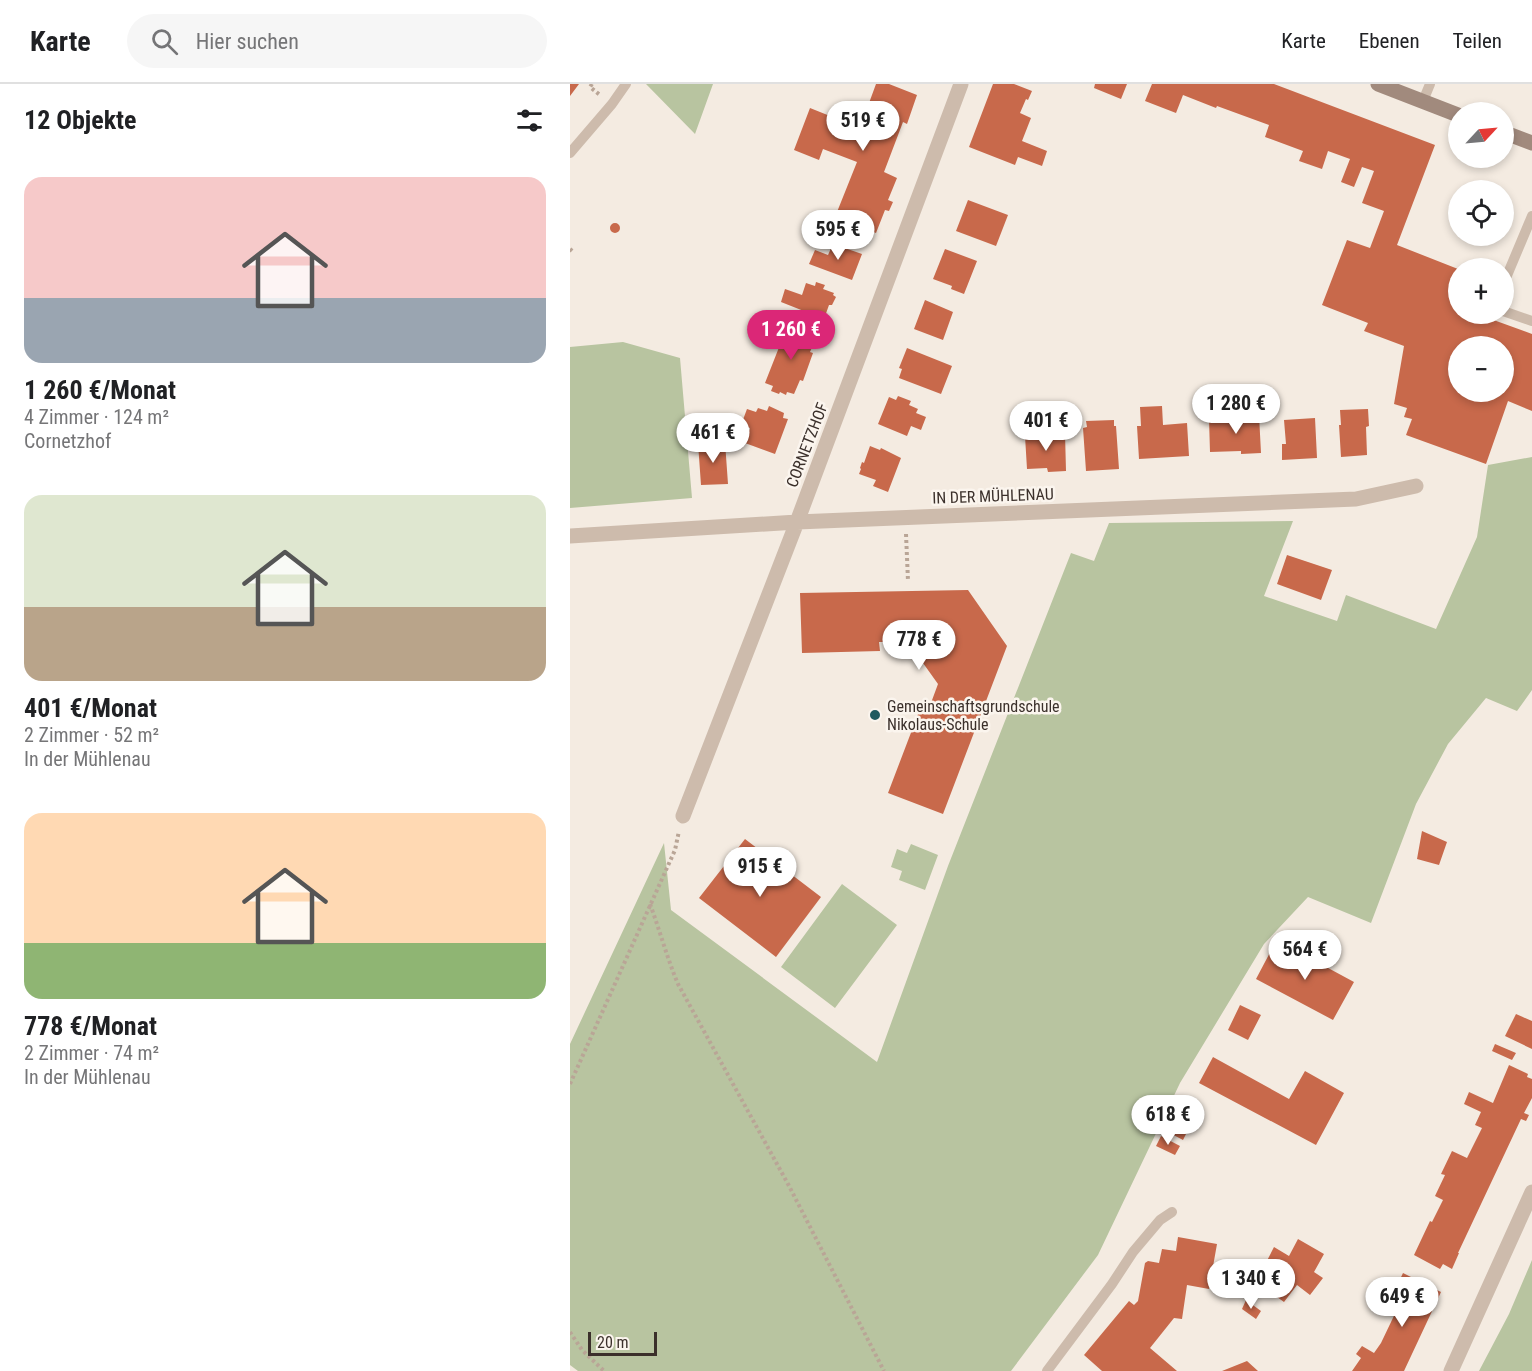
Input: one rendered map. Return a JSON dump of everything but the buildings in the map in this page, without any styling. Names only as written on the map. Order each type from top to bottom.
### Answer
[{"type":"street","name":"CORNETZHOF","points":[[683,816],[797,522],[961,84]]},
{"type":"street","points":[[1378,84],[1448,111]]},
{"type":"street","points":[[1514,136],[1532,143]]},
{"type":"street","name":"IN DER MÜHLENAU","points":[[570,536],[797,522],[1356,498],[1416,486]]},
{"type":"street","points":[[1451,1371],[1532,1192]]},
{"type":"lane","points":[[570,153],[626,84]]},
{"type":"lane","points":[[1423,101],[1430,84]]},
{"type":"lane","points":[[1514,259],[1532,216]]},
{"type":"lane","points":[[1514,315],[1532,321]]},
{"type":"lane","points":[[1047,1371],[1133,1252],[1160,1220],[1172,1212]]},
{"type":"path","points":[[905,518],[908,582]]},
{"type":"path","points":[[570,1084],[675,850],[683,816]]},
{"type":"path","points":[[650,904],[678,984],[788,1184],[884,1371]]},
{"type":"path","points":[[570,1332],[582,1350],[604,1371]]},
{"type":"green space","points":[[646,84],[713,84],[695,134]]},
{"type":"green space","points":[[623,342],[680,358],[692,498],[570,508],[570,347]]},
{"type":"green space","points":[[1532,457],[1532,690],[1517,711],[1486,698],[1448,744],[1416,804],[1371,923],[1308,897],[1264,944],[1180,1083],[1098,1255],[1011,1371],[578,1371],[570,1365],[570,1044],[664,843],[671,910],[877,1062],[948,866],[1071,553],[1094,561],[1109,523],[1293,521],[1264,596],[1337,621],[1346,595],[1436,629],[1477,537],[1488,465]]},
{"type":"green space","points":[[911,844],[938,855],[925,890],[899,880],[902,871],[891,867],[897,849],[907,853]]},
{"type":"green space","points":[[842,884],[897,925],[835,1008],[781,967]]},
{"type":"green space","points":[[1532,1260],[1532,1371],[1479,1371],[1509,1314]]},
{"type":"place","name":"Gemeinschaftsgrundschule Nikolaus-Schule","points":[[875,715]]}]
